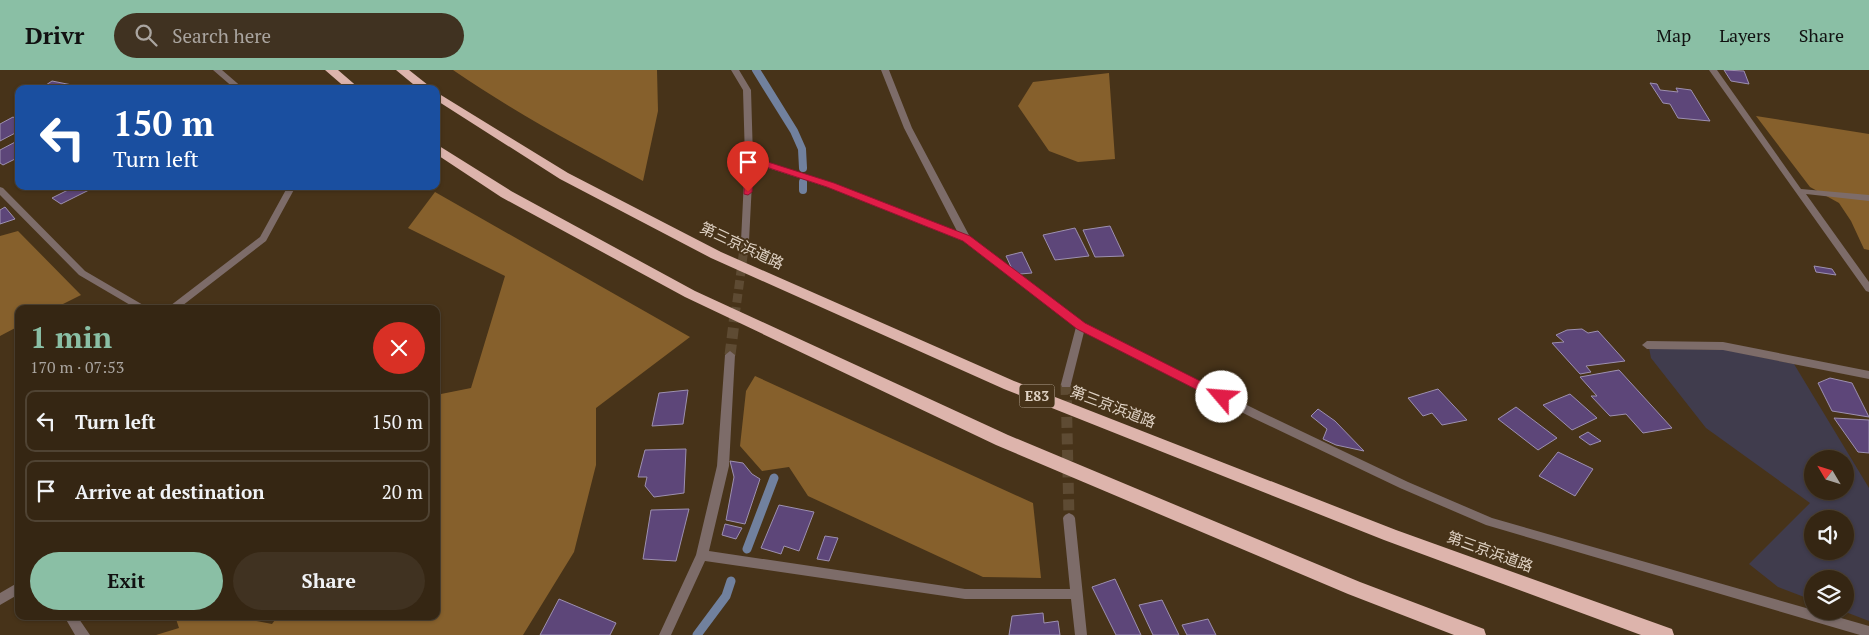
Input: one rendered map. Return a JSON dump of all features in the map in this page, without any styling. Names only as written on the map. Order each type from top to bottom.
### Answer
[{"type":"highway","points":[[331,70],[349,85]]},
{"type":"highway","points":[[402,70],[423,85]]},
{"type":"highway","name":"第三京浜道路","points":[[440,98],[564,176],[716,255],[1000,381],[1390,534],[1665,635]]},
{"type":"highway","points":[[440,151],[506,194],[690,294],[1002,440],[1354,588],[1477,635]]},
{"type":"street","points":[[218,70],[235,85]]},
{"type":"street","points":[[735,70],[747,90],[749,159],[745,241]]},
{"type":"street","points":[[885,70],[908,128],[966,239]]},
{"type":"street","points":[[1713,70],[1869,290]]},
{"type":"street","points":[[749,159],[830,185],[966,239],[1081,326],[1257,415],[1395,481],[1490,522],[1869,632]]},
{"type":"street","points":[[0,190],[82,273],[138,305]]},
{"type":"street","points":[[176,305],[264,238],[290,190]]},
{"type":"street","points":[[1798,191],[1869,198]]},
{"type":"street","points":[[1066,384],[1081,326]]},
{"type":"street","points":[[1647,345],[1723,346],[1869,375]]},
{"type":"street","points":[[665,635],[702,555],[722,466],[730,355]]},
{"type":"street","points":[[1068,518],[1081,635]]},
{"type":"street","points":[[702,555],[965,594],[1076,594]]},
{"type":"street","points":[[0,600],[15,590]]},
{"type":"street","points":[[72,620],[81,634],[84,635]]},
{"type":"shaded area","points":[[453,70],[657,70],[658,111],[643,181],[570,142]]},
{"type":"shaded area","points":[[1109,73],[1115,159],[1078,162],[1049,151],[1018,106],[1033,82]]},
{"type":"shaded area","points":[[1756,116],[1869,134],[1869,250],[1864,249],[1851,221],[1839,203],[1810,187]]},
{"type":"shaded area","points":[[435,192],[690,337],[596,408],[596,465],[574,552],[523,635],[156,635],[179,628],[176,620],[252,620],[272,624],[275,620],[440,620],[440,395],[471,388],[505,276],[408,228]]},
{"type":"shaded area","points":[[18,231],[81,295],[61,305],[15,305],[15,328],[0,336],[0,236]]},
{"type":"shaded area","points":[[1649,348],[1726,350],[1794,364],[1846,450],[1804,450],[1804,499],[1706,428],[1651,358]]},
{"type":"shaded area","points":[[755,376],[1033,503],[1041,578],[983,577],[808,496],[789,467],[762,471],[740,446],[746,391]]},
{"type":"shaded area","points":[[1854,463],[1869,488],[1869,621],[1854,615],[1854,570],[1804,570],[1804,597],[1778,587],[1749,564],[1810,503],[1806,500],[1854,500]]},
{"type":"building","points":[[1724,70],[1744,71],[1749,84],[1731,81]]},
{"type":"building","points":[[52,81],[72,85],[46,85]]},
{"type":"building","points":[[1650,83],[1657,84],[1660,90],[1678,92],[1676,88],[1691,90],[1710,121],[1678,118],[1670,104],[1663,103]]},
{"type":"building","points":[[13,117],[15,118],[15,133],[0,141],[0,124]]},
{"type":"building","points":[[15,142],[15,159],[3,165],[0,163],[0,150]]},
{"type":"building","points":[[68,190],[89,190],[61,204],[52,198]]},
{"type":"building","points":[[5,207],[15,219],[0,224],[0,210]]},
{"type":"building","points":[[1110,226],[1124,256],[1095,257],[1083,230]]},
{"type":"building","points":[[1075,228],[1089,256],[1055,260],[1043,235]]},
{"type":"building","points":[[1022,252],[1032,273],[1020,274],[1012,269],[1006,256]]},
{"type":"building","points":[[1814,266],[1832,269],[1836,275],[1816,272]]},
{"type":"building","points":[[1582,329],[1588,333],[1598,331],[1625,361],[1586,366],[1591,372],[1580,374],[1552,343],[1564,342],[1556,335],[1567,330]]},
{"type":"building","points":[[1619,370],[1672,428],[1643,433],[1626,414],[1610,416],[1591,396],[1597,396],[1580,377]]},
{"type":"building","points":[[1830,378],[1852,383],[1869,417],[1832,411],[1818,383]]},
{"type":"building","points":[[1438,389],[1467,420],[1442,425],[1432,413],[1423,416],[1408,398]]},
{"type":"building","points":[[688,390],[683,424],[652,426],[659,393]]},
{"type":"building","points":[[1570,394],[1597,418],[1572,430],[1543,405]]},
{"type":"building","points":[[1516,407],[1557,438],[1538,450],[1498,419]]},
{"type":"building","points":[[1318,409],[1335,421],[1364,451],[1336,445],[1323,439],[1327,429],[1311,416]]},
{"type":"building","points":[[1834,418],[1869,420],[1869,453],[1858,452]]},
{"type":"building","points":[[1588,432],[1601,441],[1590,445],[1579,437]]},
{"type":"building","points":[[686,449],[684,493],[654,497],[645,486],[647,477],[638,477],[645,450]]},
{"type":"building","points":[[1558,452],[1593,469],[1575,496],[1539,476]]},
{"type":"building","points":[[730,461],[743,463],[752,474],[760,479],[745,524],[726,520],[734,477]]},
{"type":"building","points":[[779,505],[814,512],[799,551],[784,546],[781,554],[761,548]]},
{"type":"building","points":[[689,509],[676,561],[643,559],[651,510]]},
{"type":"building","points":[[725,524],[742,528],[736,539],[722,535]]},
{"type":"building","points":[[825,536],[838,538],[829,561],[817,559]]},
{"type":"building","points":[[1115,579],[1141,635],[1116,635],[1092,587]]},
{"type":"building","points":[[559,599],[616,623],[610,635],[540,635]]},
{"type":"building","points":[[1162,600],[1179,635],[1153,635],[1139,605]]},
{"type":"building","points":[[1043,613],[1044,623],[1058,621],[1060,635],[1009,635],[1012,616]]},
{"type":"building","points":[[1208,619],[1216,635],[1187,635],[1182,625]]},
{"type":"waterway","points":[[756,70],[794,131],[802,149],[803,168]]},
{"type":"waterway","points":[[803,182],[803,190]]},
{"type":"waterway","points":[[747,549],[774,478]]},
{"type":"waterway","points":[[697,635],[726,596],[731,581]]},
{"type":"tunnel","points":[[735,316],[745,241]]},
{"type":"tunnel","points":[[730,355],[735,315]]},
{"type":"tunnel","points":[[1066,384],[1069,518]]},
{"type":"route","points":[[748,192],[749,159],[830,185],[966,239],[1081,326],[1222,397]]}]
